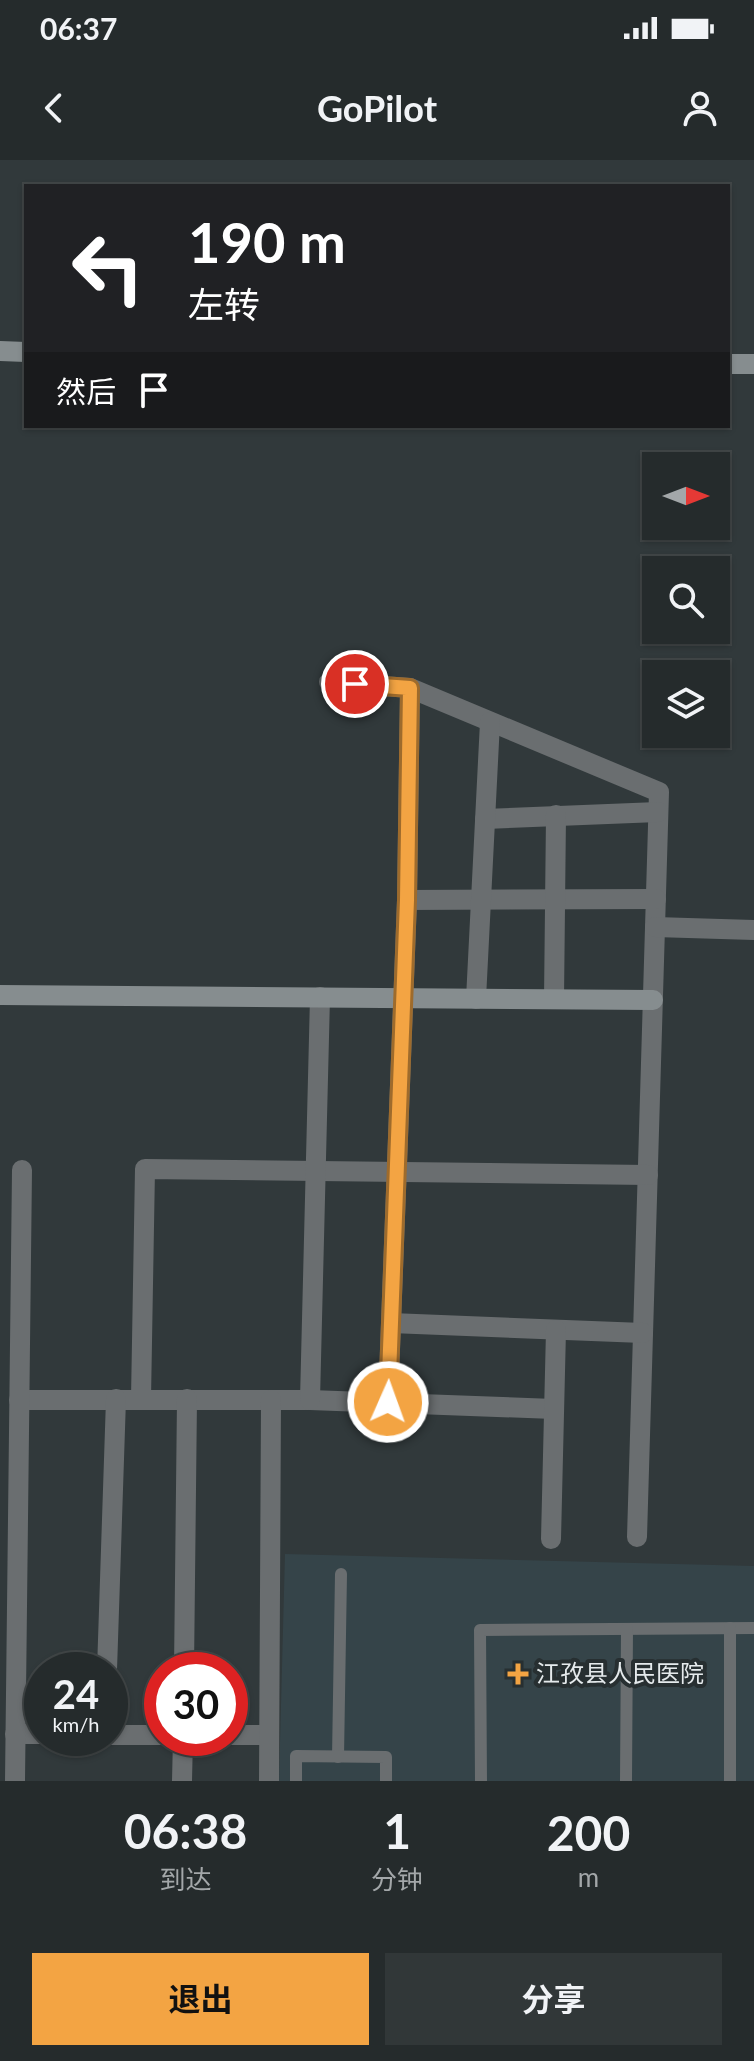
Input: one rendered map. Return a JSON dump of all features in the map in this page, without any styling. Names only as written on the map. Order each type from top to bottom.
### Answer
[{"type":"street","points":[[0,351],[24,352]]},
{"type":"street","points":[[730,364],[754,364]]},
{"type":"street","points":[[329,682],[410,688],[659,792],[637,1537]]},
{"type":"street","points":[[388,1402],[404,998],[410,688]]},
{"type":"street","points":[[476,999],[490,722]]},
{"type":"street","points":[[485,819],[658,812]]},
{"type":"street","points":[[554,999],[556,815]]},
{"type":"street","points":[[407,900],[481,901],[555,897],[656,899]]},
{"type":"street","points":[[655,927],[754,930]]},
{"type":"street","points":[[0,995],[653,1000]]},
{"type":"street","points":[[310,1400],[320,997]]},
{"type":"street","points":[[141,1399],[145,1169],[648,1175]]},
{"type":"street","points":[[15,1781],[22,1170]]},
{"type":"street","points":[[391,1323],[643,1333]]},
{"type":"street","points":[[551,1539],[556,1330]]},
{"type":"street","points":[[108,1652],[116,1399]]},
{"type":"street","points":[[184,1652],[187,1399]]},
{"type":"street","points":[[19,1400],[310,1400],[554,1409]]},
{"type":"street","points":[[269,1781],[271,1400]]},
{"type":"street","points":[[15,1734],[24,1734]]},
{"type":"street","points":[[248,1735],[269,1735]]},
{"type":"street","points":[[182,1781],[183,1756]]},
{"type":"lane","points":[[338,1757],[341,1574]]},
{"type":"lane","points":[[730,1628],[730,1781]]},
{"type":"lane","points":[[481,1781],[480,1630],[754,1628]]},
{"type":"lane","points":[[626,1781],[627,1629]]},
{"type":"lane","points":[[296,1781],[296,1756],[386,1757],[386,1781]]},
{"type":"shaded area","name":"江孜县人民医院","points":[[285,1554],[754,1566],[754,1781],[279,1781]]},
{"type":"place","name":"江孜县人民医院","points":[[518,1674]]},
{"type":"route","points":[[355,684],[410,688],[407,900],[388,1402]]}]
